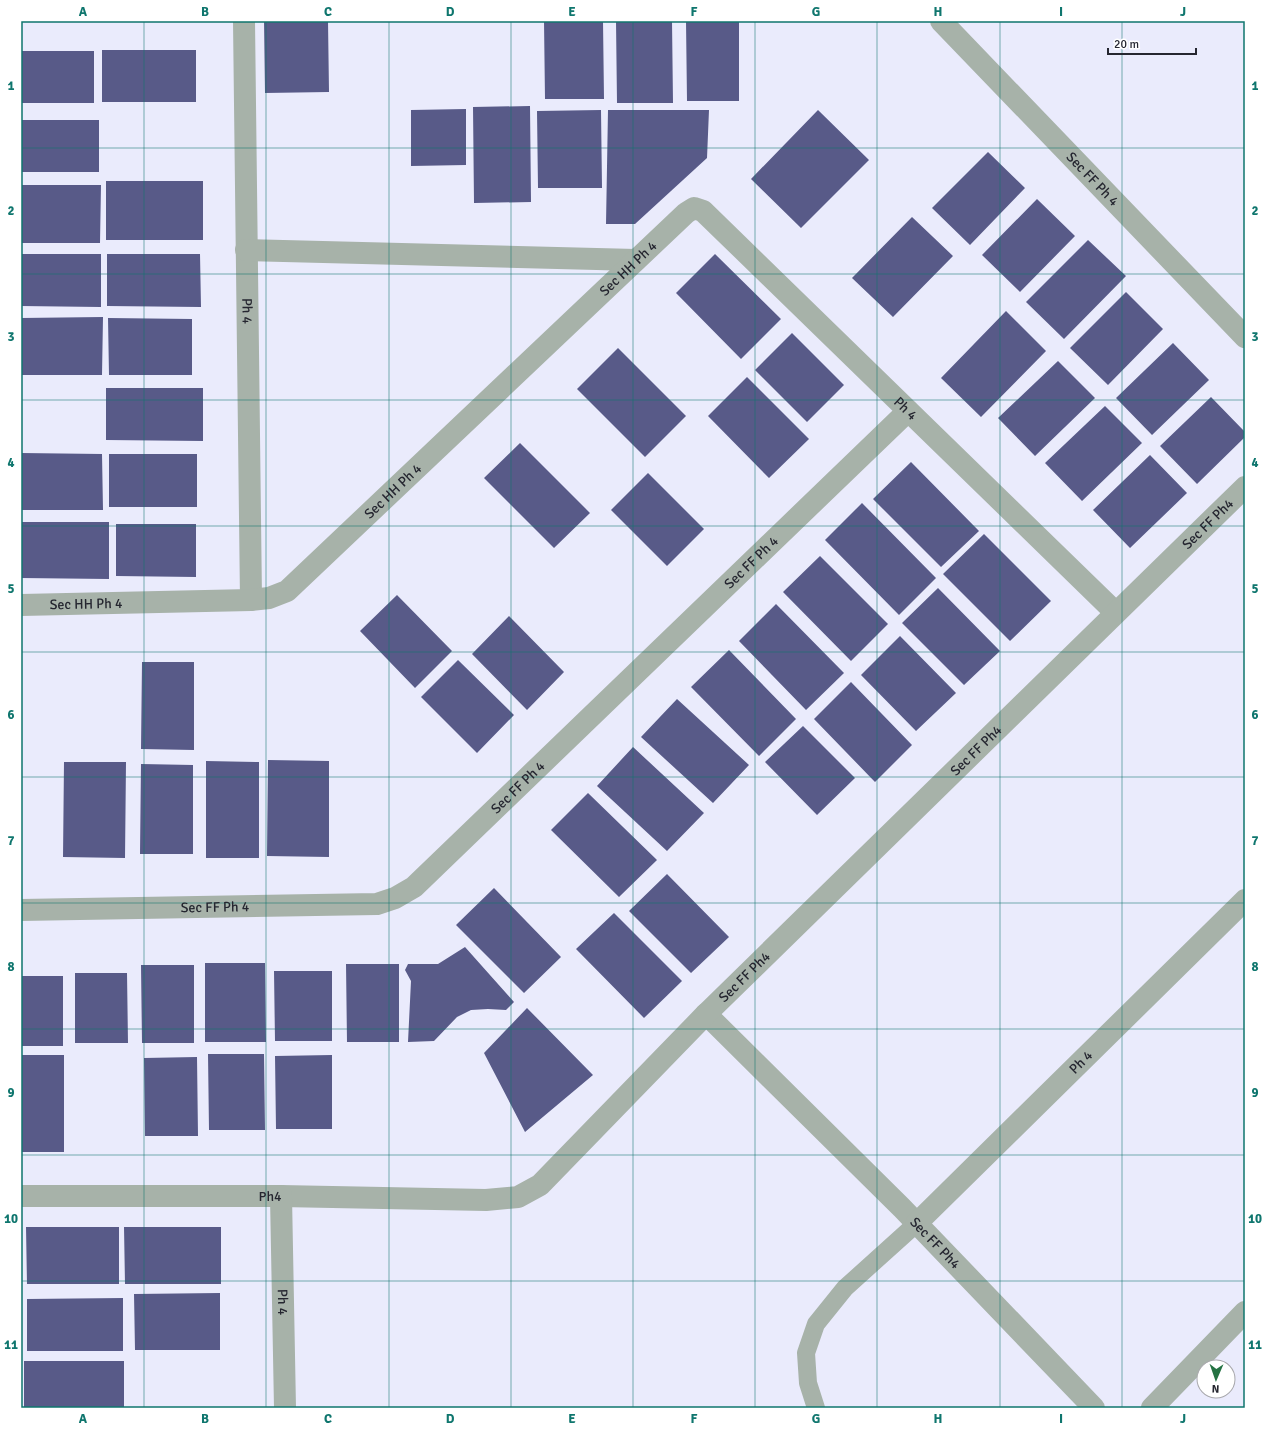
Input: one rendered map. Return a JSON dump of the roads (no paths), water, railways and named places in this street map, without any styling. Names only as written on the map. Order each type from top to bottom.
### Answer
[{"type":"street","name":"Ph 4","points":[[244,21],[251,600]]},
{"type":"street","name":"Sec FF Ph 4","points":[[941,21],[1245,337]]},
{"type":"street","name":"Ph 4","points":[[694,208],[703,211],[1115,612]]},
{"type":"street","name":"Sec HH Ph 4","points":[[21,605],[251,600],[269,598],[287,591],[636,260],[686,213],[694,208]]},
{"type":"street","points":[[246,250],[636,260]]},
{"type":"street","name":"Sec FF Ph 4","points":[[21,910],[377,904],[395,898],[414,887],[908,411]]},
{"type":"street","name":"Sec FF Ph4","points":[[518,1197],[540,1185],[706,1014],[1115,612],[1245,487]]},
{"type":"street","name":"Ph 4","points":[[916,1224],[1245,900]]},
{"type":"street","name":"Sec FF Ph4","points":[[706,1014],[902,1208],[1094,1408]]},
{"type":"street","name":"Ph4","points":[[21,1196],[281,1196],[486,1200],[518,1197]]},
{"type":"street","name":"Ph 4","points":[[281,1196],[285,1408]]},
{"type":"street","points":[[1152,1408],[1245,1312]]},
{"type":"lane","points":[[816,1408],[808,1383],[806,1353],[816,1324],[845,1288],[916,1224]]}]
